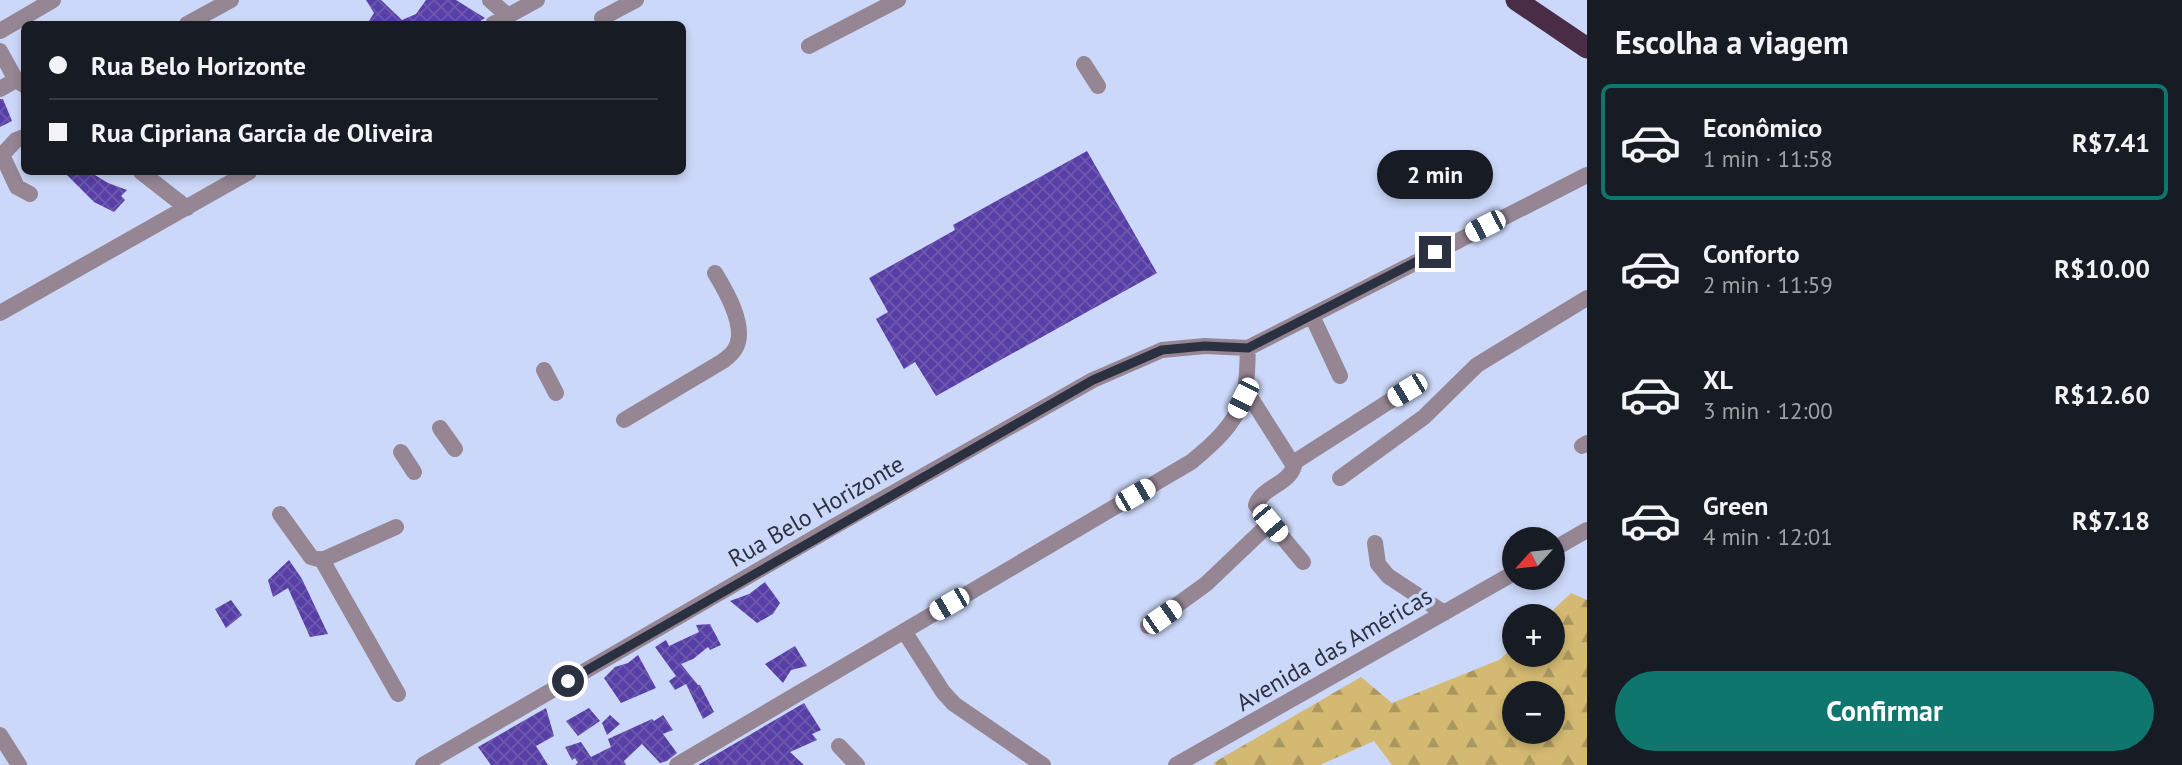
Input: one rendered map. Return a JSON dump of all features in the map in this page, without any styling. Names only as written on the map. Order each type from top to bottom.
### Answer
[{"type":"highway","points":[[1516,0],[1587,48]]},
{"type":"street","points":[[0,31],[53,0]]},
{"type":"street","points":[[192,21],[231,0]]},
{"type":"street","points":[[490,0],[508,16]]},
{"type":"street","points":[[499,21],[537,0]]},
{"type":"street","points":[[602,18],[636,0]]},
{"type":"street","points":[[808,46],[898,0]]},
{"type":"street","points":[[0,51],[20,83],[0,89]]},
{"type":"street","points":[[1084,64],[1098,86]]},
{"type":"street","points":[[21,138],[2,155],[18,187],[30,194]]},
{"type":"street","points":[[145,175],[187,208]]},
{"type":"street","points":[[0,313],[244,175]]},
{"type":"street","points":[[677,765],[1191,462],[1224,431],[1243,398],[1248,348],[1587,175]]},
{"type":"street","points":[[624,420],[723,361],[735,349],[740,334],[730,298],[715,273]]},
{"type":"street","points":[[1340,478],[1424,417],[1477,365],[1587,298]]},
{"type":"street","points":[[1312,316],[1340,376]]},
{"type":"street","name":"Rua Belo Horizonte","points":[[423,765],[1093,380],[1162,350],[1205,346],[1248,348]]},
{"type":"street","points":[[544,370],[556,393]]},
{"type":"street","points":[[1245,389],[1293,463],[1291,473],[1256,501],[1258,508],[1303,562]]},
{"type":"street","points":[[1293,463],[1407,390]]},
{"type":"street","points":[[440,428],[455,449]]},
{"type":"street","points":[[401,452],[414,472]]},
{"type":"street","points":[[280,514],[311,557],[322,560],[396,527]]},
{"type":"street","points":[[1148,626],[1206,584],[1270,523]]},
{"type":"street","points":[[1565,543],[1587,530]]},
{"type":"street","points":[[1375,543],[1378,564],[1388,576],[1444,613]]},
{"type":"street","points":[[322,560],[398,694]]},
{"type":"street","name":"Avenida das Américas","points":[[1176,765],[1502,580]]},
{"type":"street","points":[[904,631],[943,692],[954,704],[1043,765]]},
{"type":"street","points":[[0,735],[19,765]]},
{"type":"street","points":[[839,746],[857,765]]},
{"type":"green space","points":[[1571,593],[1587,600],[1587,765],[1392,765],[1374,741],[1320,765],[1213,763],[1361,677],[1392,703],[1502,657],[1502,667],[1565,667],[1565,604],[1560,604]]},
{"type":"building","points":[[366,0],[381,0],[402,20],[416,14],[426,0],[456,0],[485,18],[480,21],[369,21],[374,13]]},
{"type":"building","points":[[0,99],[3,99],[12,121],[0,127]]},
{"type":"building","points":[[1087,151],[1157,273],[936,396],[915,362],[904,369],[876,319],[888,312],[869,278],[955,230],[953,225]]},
{"type":"building","points":[[67,175],[95,175],[127,190],[121,196],[125,200],[114,212],[94,202]]},
{"type":"building","points":[[289,560],[302,579],[328,634],[310,637],[288,588],[273,597],[268,580]]},
{"type":"building","points":[[765,582],[780,603],[773,614],[757,623],[730,601],[749,594]]},
{"type":"building","points":[[231,600],[242,615],[226,628],[215,609]]},
{"type":"building","points":[[710,624],[721,645],[710,650],[708,647],[693,659],[681,664],[700,685],[714,712],[703,719],[686,684],[675,690],[669,681],[676,676],[655,647],[666,640],[669,646],[699,632],[696,625]]},
{"type":"building","points":[[795,646],[807,666],[791,670],[783,683],[765,664]]},
{"type":"building","points":[[638,655],[656,688],[621,703],[604,678],[615,667],[628,663]]},
{"type":"building","points":[[804,703],[821,730],[812,734],[817,740],[790,752],[804,765],[698,765]]},
{"type":"building","points":[[546,708],[554,736],[536,746],[548,765],[491,765],[478,747]]},
{"type":"building","points":[[589,708],[600,721],[578,736],[566,721]]},
{"type":"building","points":[[610,715],[620,724],[607,735],[602,723]]},
{"type":"building","points":[[663,715],[673,730],[663,734],[677,753],[667,761],[660,763],[642,744],[624,761],[626,765],[575,765],[578,763],[575,758],[572,760],[565,747],[581,742],[591,757],[611,747],[608,739]]},
{"type":"route","points":[[568,681],[1093,380],[1162,350],[1205,346],[1248,348],[1435,252]]}]
